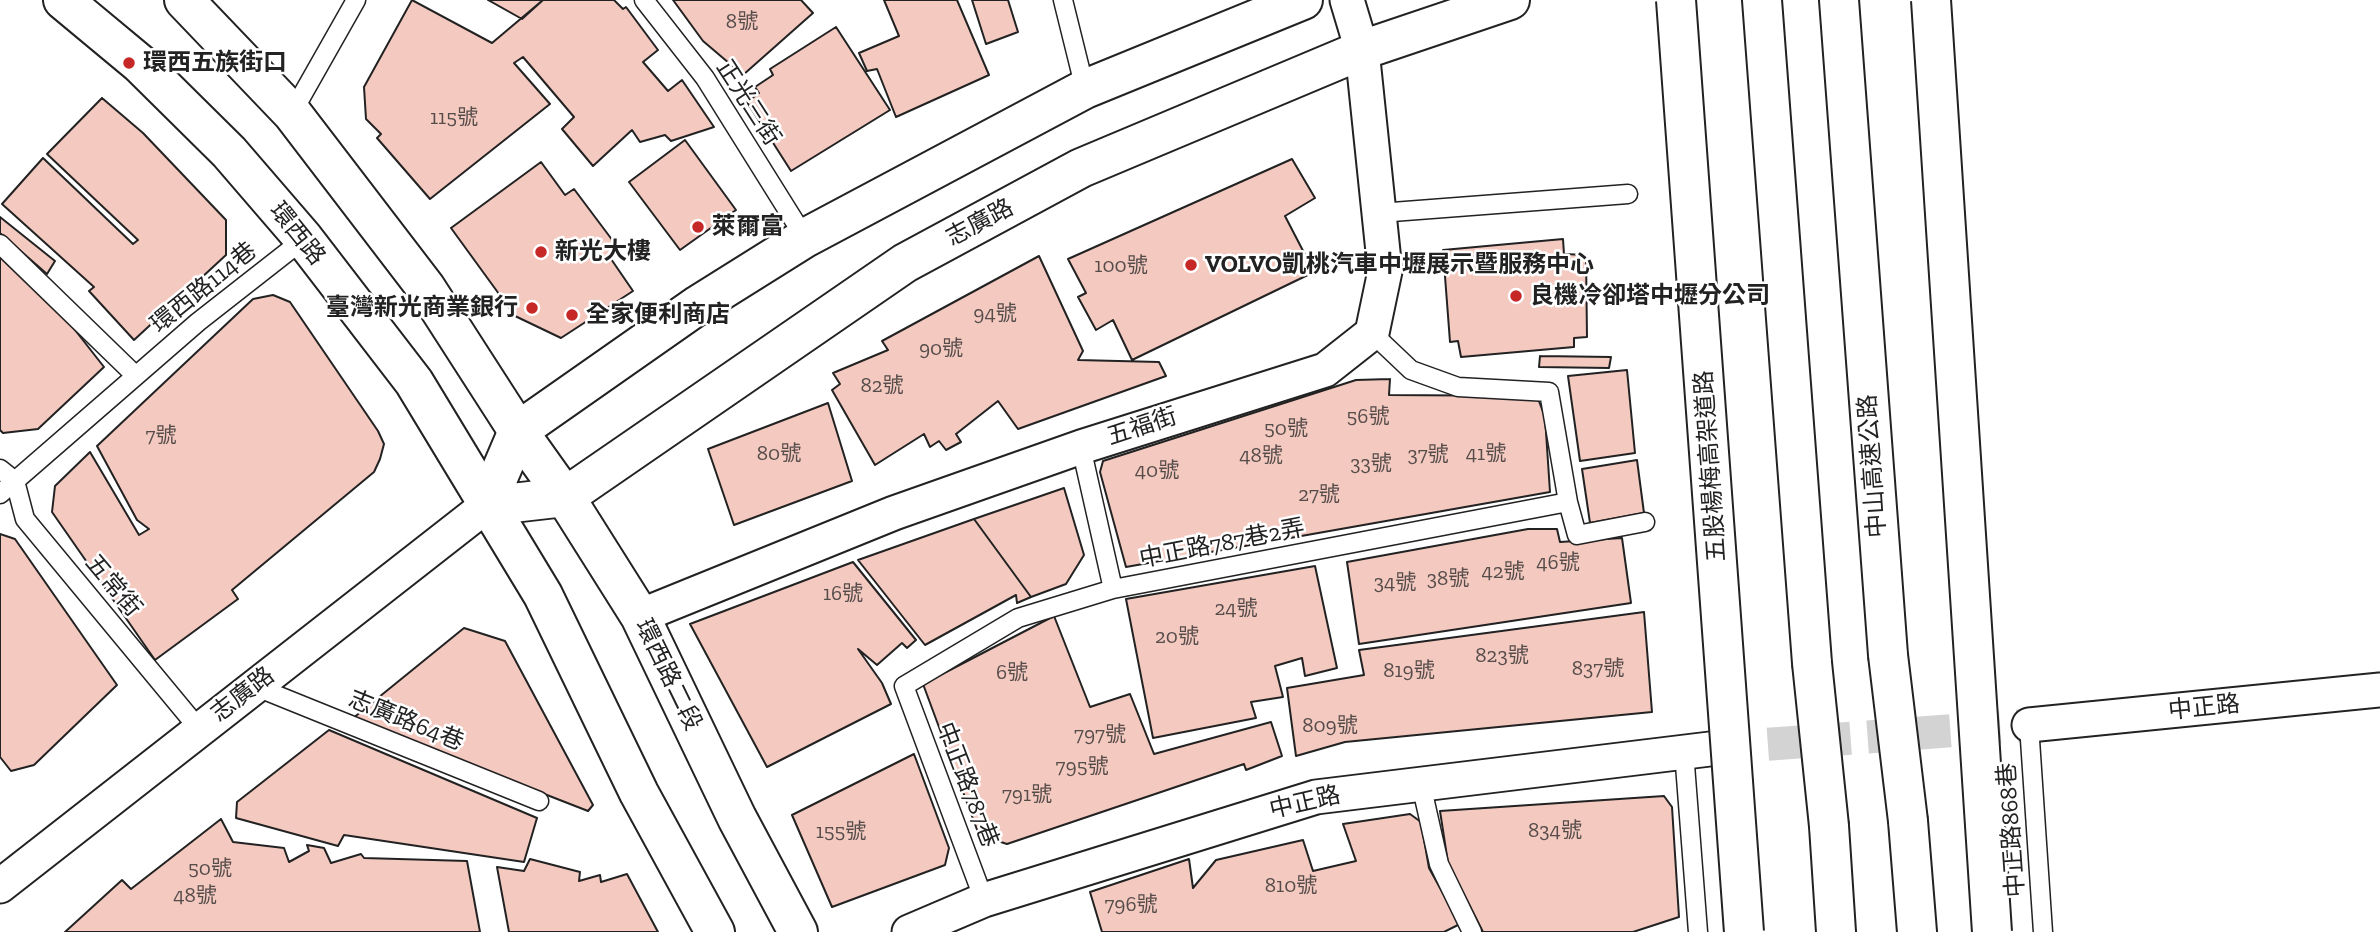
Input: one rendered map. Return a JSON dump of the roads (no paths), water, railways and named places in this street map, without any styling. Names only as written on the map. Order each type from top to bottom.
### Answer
[{"type":"main road","name":"環西路","points":[[63,0],[150,74],[229,152],[304,239],[414,382],[486,506]]},
{"type":"main road","points":[[184,0],[292,113],[426,288],[518,430],[698,305],[805,238],[1085,89],[1303,0]]},
{"type":"main road","name":"志廣路","points":[[518,430],[486,506],[565,497],[905,264],[1081,168],[1362,50],[1510,0]]},
{"type":"main road","name":"五股楊梅高架道路","points":[[1676,0],[1744,932]]},
{"type":"main road","points":[[1762,0],[1763,51],[1836,932]]},
{"type":"main road","points":[[1931,0],[1992,932]]},
{"type":"main road","name":"中山高速公路","points":[[1840,18],[1888,655],[1908,821],[1917,932]]},
{"type":"main road","name":"環西路二段","points":[[518,430],[565,497],[639,616],[737,818],[797,932]]},
{"type":"main road","points":[[486,506],[543,595],[639,793],[715,932]]},
{"type":"street","points":[[1347,0],[1362,50],[1385,271],[1372,333]]},
{"type":"street","name":"五福街","points":[[639,616],[894,513],[1081,447],[1325,370],[1372,333]]},
{"type":"street","name":"志廣路","points":[[0,886],[486,506]]},
{"type":"street","name":"中正路","points":[[2029,725],[2380,690]]},
{"type":"street","name":"中正路","points":[[909,932],[984,900],[1316,797],[1718,748]]},
{"type":"lane","points":[[292,113],[356,0]]},
{"type":"lane","name":"正光三街","points":[[644,0],[705,78],[805,238]]},
{"type":"lane","points":[[1063,0],[1085,89]]},
{"type":"lane","points":[[1379,213],[1628,194]]},
{"type":"lane","name":"環西路114巷","points":[[0,494],[136,376],[304,239]]},
{"type":"lane","points":[[0,244],[136,376]]},
{"type":"lane","points":[[1372,333],[1411,370],[1458,387],[1549,392],[1568,502],[1577,535],[1645,522]]},
{"type":"lane","points":[[1081,447],[1113,589]]},
{"type":"lane","points":[[0,469],[15,481]]},
{"type":"lane","name":"五常街","points":[[15,481],[25,519],[200,729]]},
{"type":"lane","name":"中正路787巷2弄","points":[[904,686],[1018,618],[1113,589],[1568,502]]},
{"type":"lane","name":"志廣路64巷","points":[[254,686],[539,801]]},
{"type":"lane","name":"中正路787巷","points":[[904,686],[984,900]]},
{"type":"lane","name":"中正路868巷","points":[[2029,725],[2043,932]]},
{"type":"lane","points":[[1684,752],[1698,932]]},
{"type":"lane","points":[[1421,784],[1440,864],[1472,932]]},
{"type":"tunnel","points":[[1718,748],[2029,725]]},
{"type":"place","name":"環西五族街口","points":[[129,63]]},
{"type":"place","name":"萊爾富","points":[[698,227]]},
{"type":"place","name":"新光大樓","points":[[541,252]]},
{"type":"place","name":"VOLVO凱桃汽車中壢展示暨服務中心","points":[[1191,265]]},
{"type":"place","name":"良機冷卻塔中壢分公司","points":[[1516,296]]},
{"type":"place","name":"臺灣新光商業銀行","points":[[532,308]]},
{"type":"place","name":"全家便利商店","points":[[572,315]]}]
